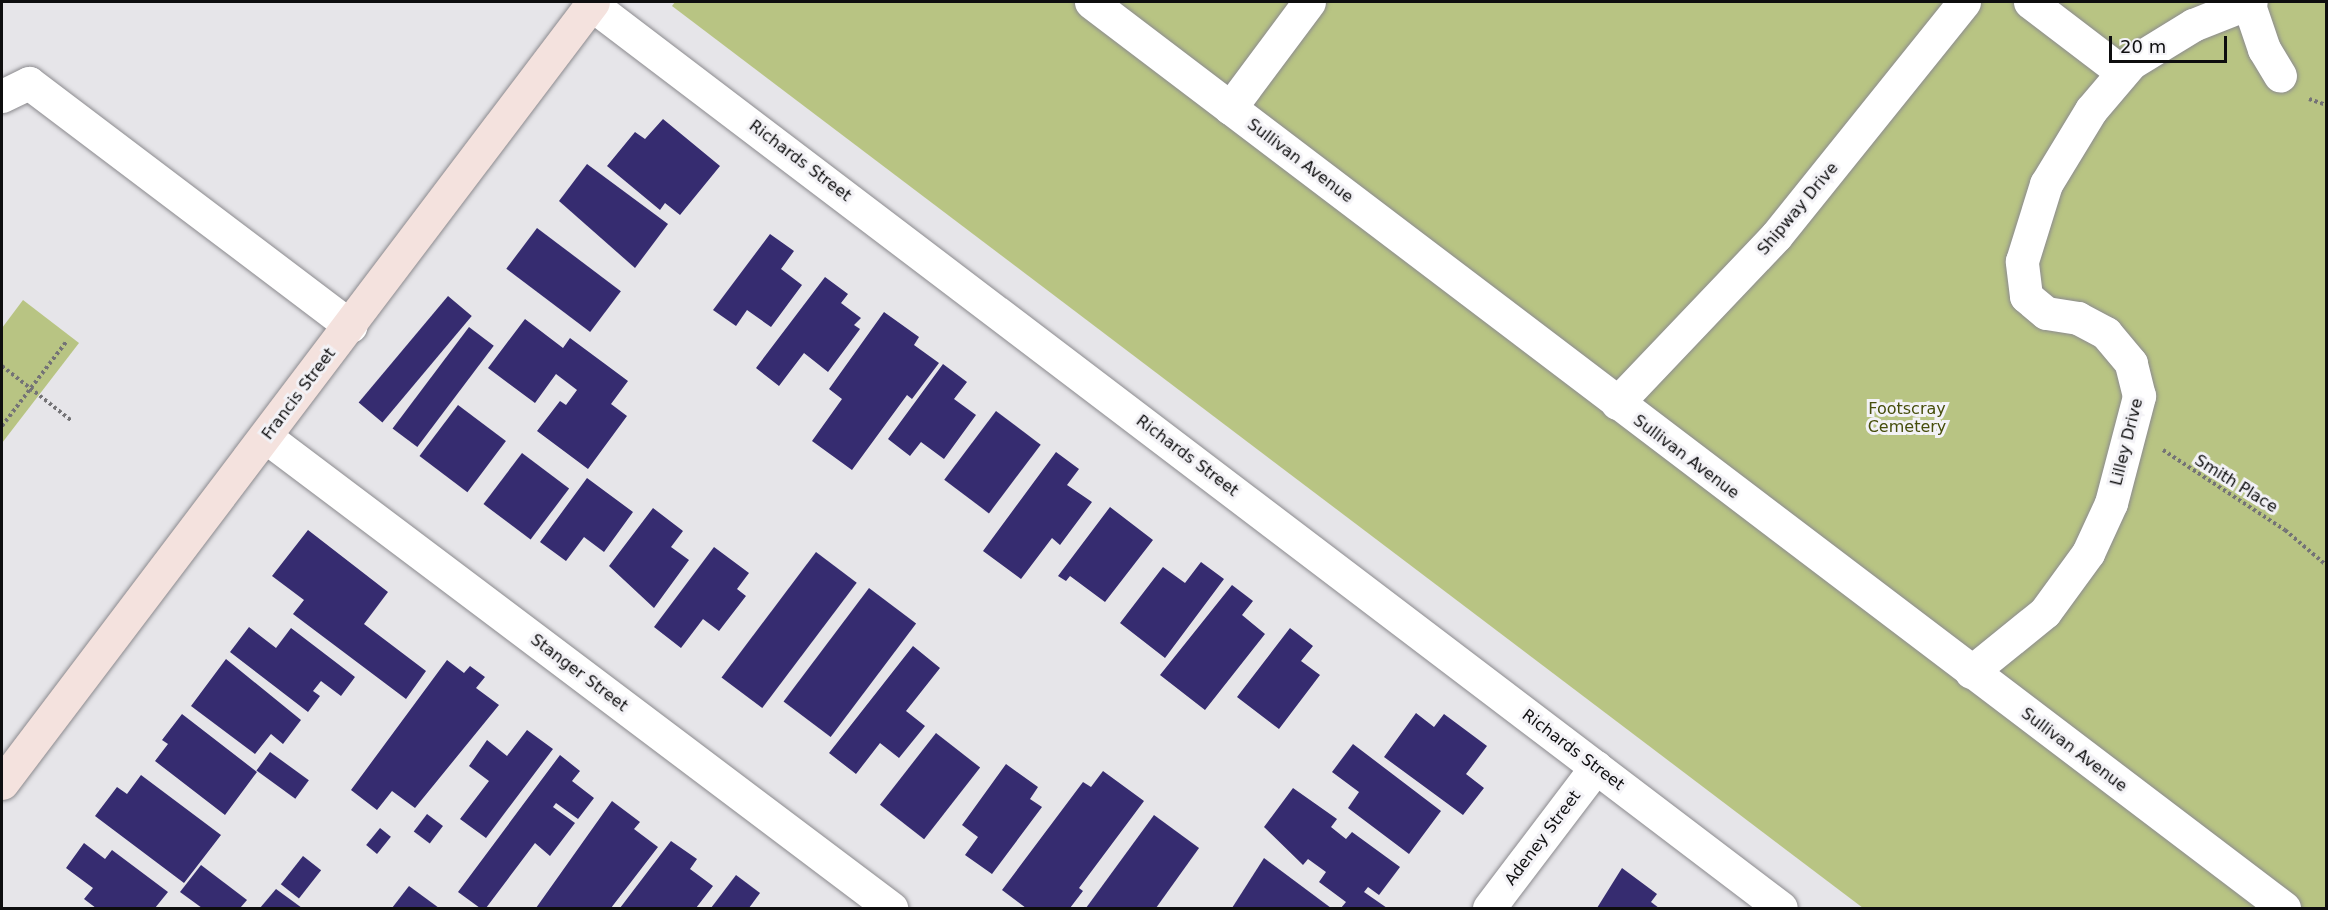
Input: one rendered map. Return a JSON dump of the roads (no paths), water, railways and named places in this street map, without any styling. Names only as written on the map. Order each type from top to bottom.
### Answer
[{"type":"main road","name":"Francis Street","points":[[2,783],[350,326],[592,3]]},
{"type":"street","name":"Sullivan Avenue","points":[[1091,2],[2284,909]]},
{"type":"street","points":[[1230,108],[1309,2]]},
{"type":"street","name":"Shipway Drive","points":[[1617,403],[1764,250],[1964,2]]},
{"type":"street","points":[[2030,2],[2122,72],[2193,25],[2249,2],[2264,49],[2280,76]]},
{"type":"street","name":"Richards Street","points":[[592,3],[1781,909]]},
{"type":"street","name":"Lilley Drive","points":[[1971,672],[2045,612],[2082,564],[2105,518],[2132,424],[2140,387],[2122,349],[2090,322],[2037,308],[2026,296],[2021,272],[2034,216],[2054,169],[2122,72]]},
{"type":"street","points":[[2,96],[29,83],[350,326]]},
{"type":"street","name":"Stanger Street","points":[[266,437],[891,909]]},
{"type":"street","name":"Adeney Street","points":[[1490,909],[1596,767]]},
{"type":"park label","name":"Footscray Cemetery","points":[[1907,418]]}]
